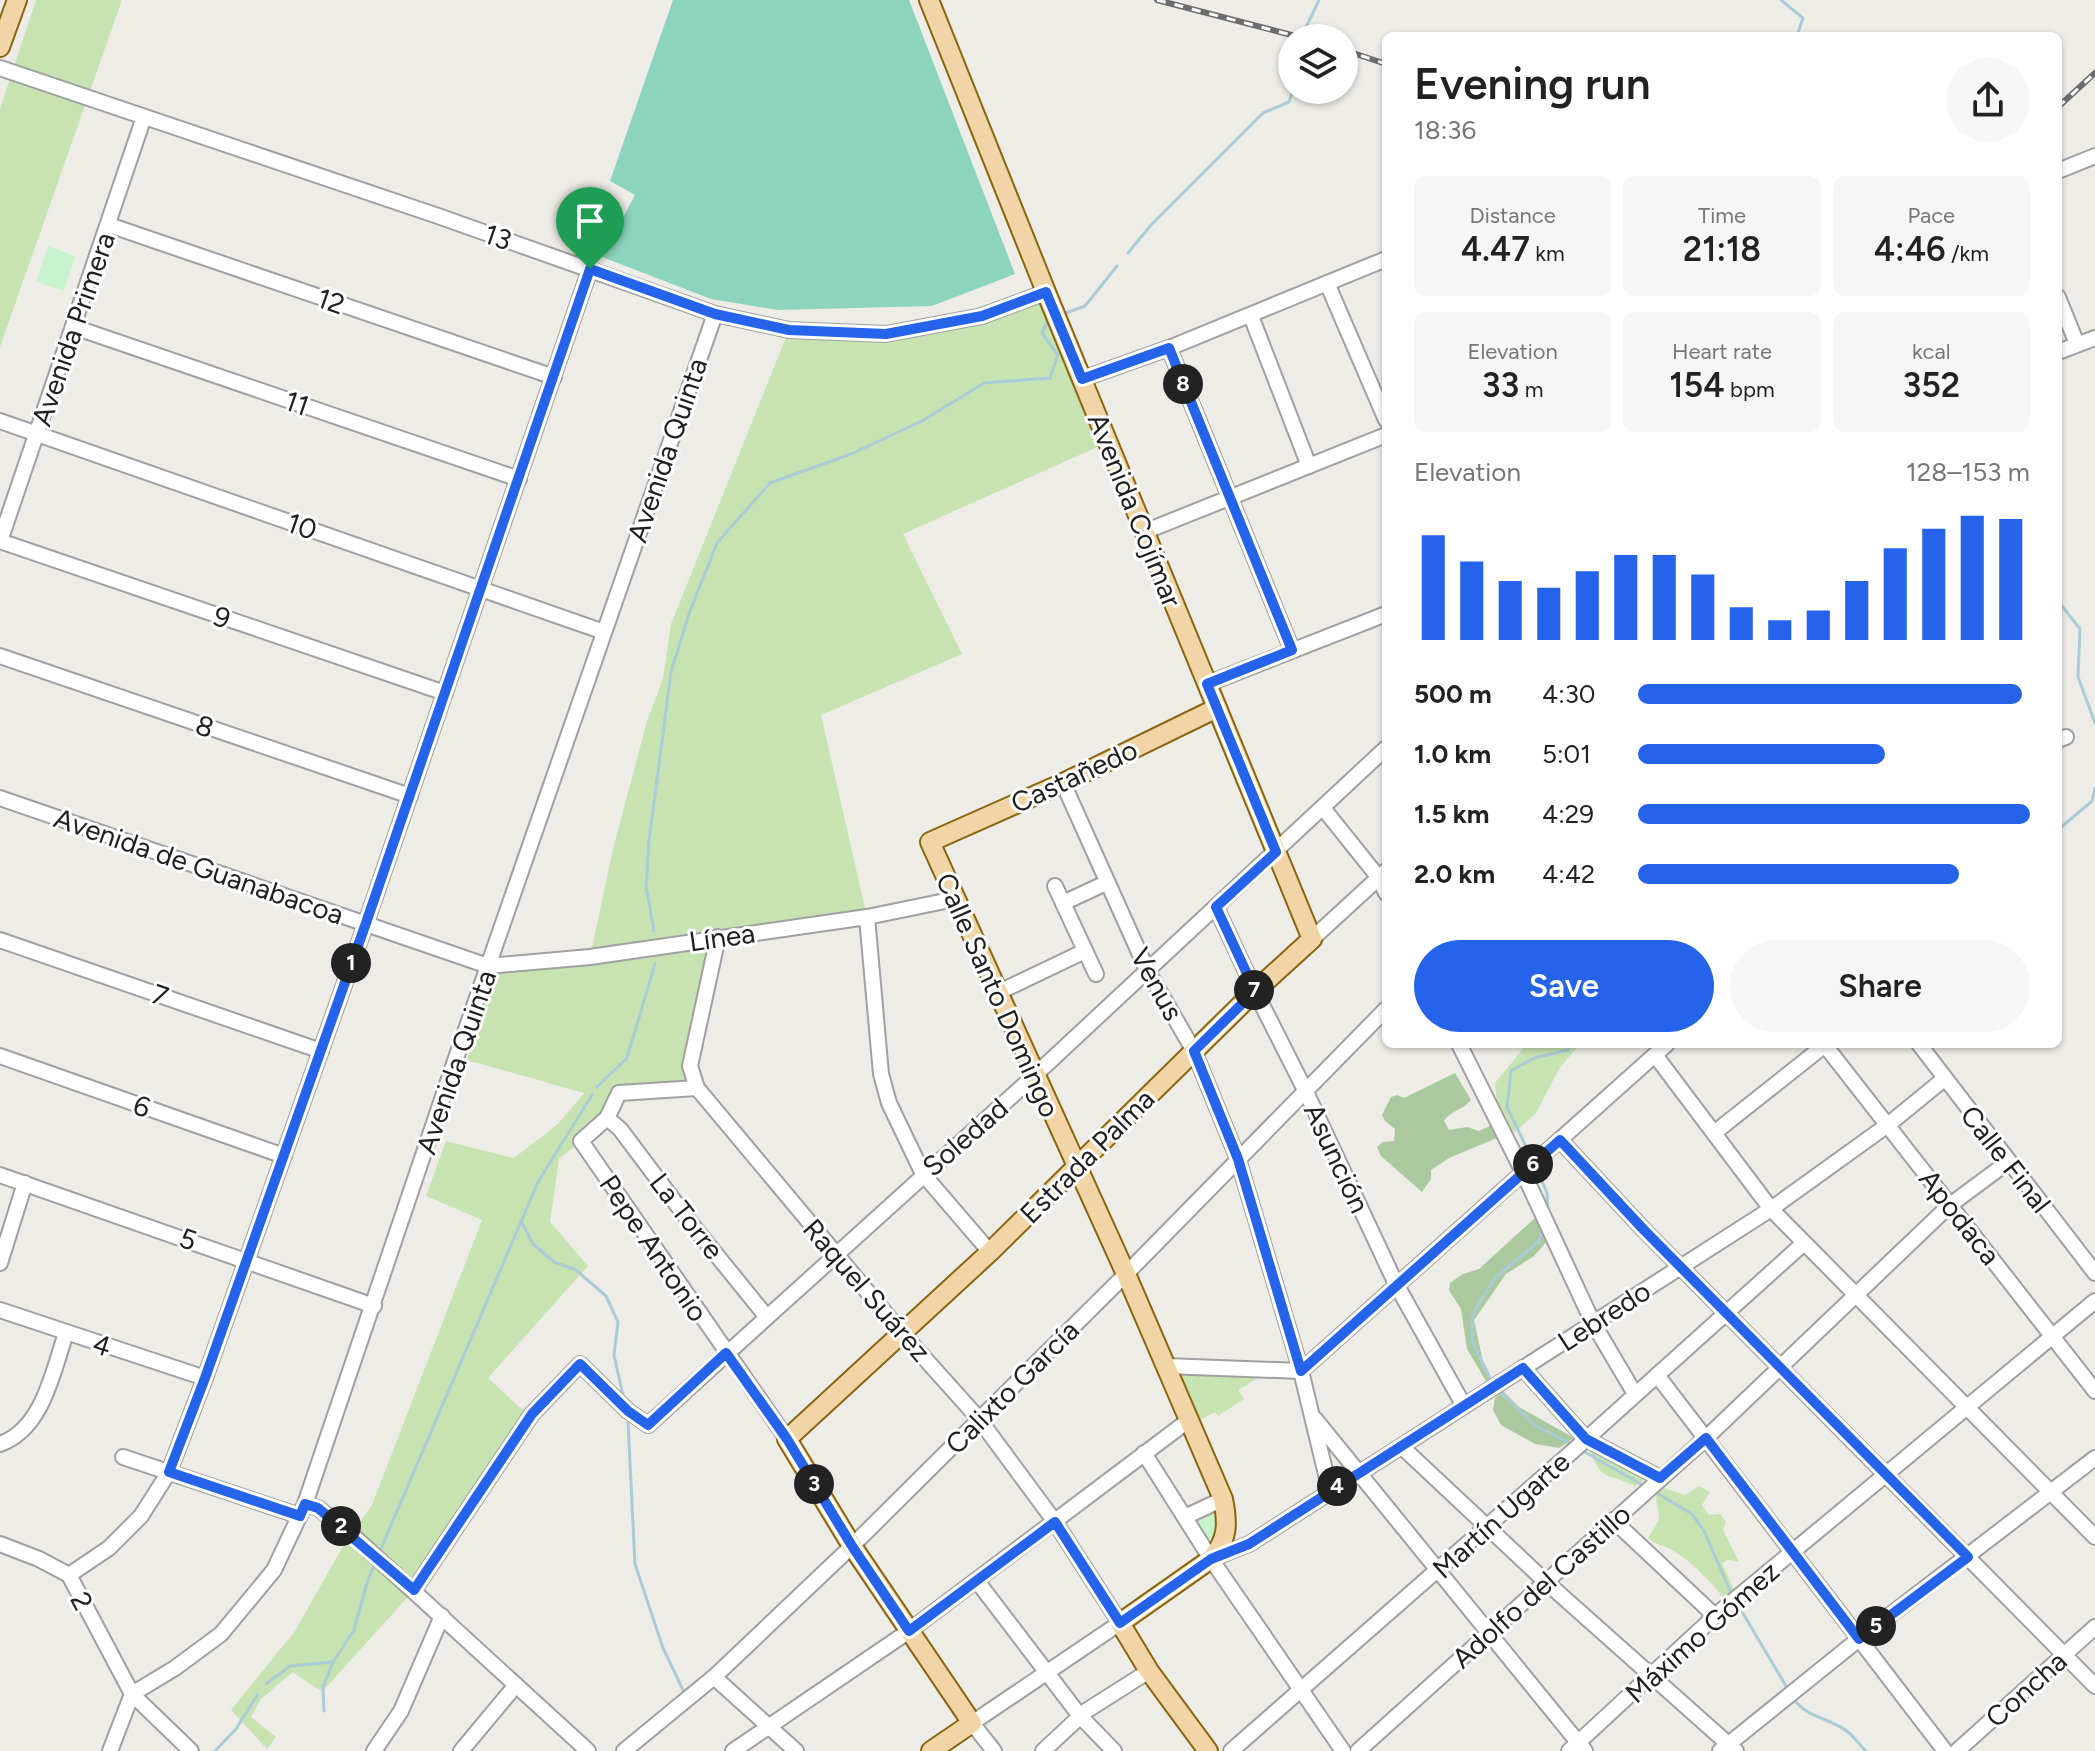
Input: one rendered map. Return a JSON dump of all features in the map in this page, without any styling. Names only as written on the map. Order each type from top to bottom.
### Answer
[{"type":"main road","points":[[0,47],[17,0]]},
{"type":"main road","name":"Avenida Cojímar","points":[[929,0],[1052,308],[1312,939]]},
{"type":"main road","name":"Castañedo","points":[[930,842],[1063,783],[1217,708]]},
{"type":"main road","name":"Calle Santo Domingo","points":[[930,842],[1126,1274],[1225,1508]]},
{"type":"main road","name":"Estrada Palma","points":[[787,1439],[990,1252],[1255,991],[1312,939]]},
{"type":"main road","name":"Pepe Antonio","points":[[787,1439],[852,1546],[972,1723]]},
{"type":"main road","points":[[1208,1751],[1149,1671],[1120,1623],[1211,1559],[1225,1539],[1225,1508]]},
{"type":"main road","points":[[931,1751],[972,1723]]},
{"type":"street","name":"13","points":[[0,68],[715,314],[789,330],[886,334],[982,316],[1052,308]]},
{"type":"street","name":"Avenida Primera","points":[[0,541],[144,117]]},
{"type":"street","points":[[2062,169],[2095,156]]},
{"type":"street","name":"12","points":[[109,225],[554,377]]},
{"type":"street","points":[[1082,379],[1251,316],[1382,261]]},
{"type":"street","points":[[69,1575],[109,1548],[141,1516],[169,1472],[366,923],[590,269]]},
{"type":"street","points":[[1327,283],[1382,411]]},
{"type":"street","points":[[2062,307],[2077,344]]},
{"type":"street","name":"Avenida Quinta","points":[[132,1694],[175,1668],[221,1634],[274,1570],[303,1510],[715,314]]},
{"type":"street","points":[[1251,316],[1309,466]]},
{"type":"street","name":"11","points":[[74,327],[519,479]]},
{"type":"street","points":[[2062,350],[2095,338]]},
{"type":"street","points":[[1169,348],[1292,650]]},
{"type":"street","name":"10","points":[[0,421],[604,632]]},
{"type":"street","points":[[1144,532],[1382,437]]},
{"type":"street","name":"9","points":[[0,541],[445,693]]},
{"type":"street","points":[[1207,684],[1382,616]]},
{"type":"street","name":"8","points":[[0,656],[410,796]]},
{"type":"street","name":"Soledad","points":[[414,1590],[532,1414],[580,1364],[628,1411],[648,1425],[1034,1076],[1382,752]]},
{"type":"street","name":"Venus","points":[[1063,783],[1147,970],[1194,1051],[1238,1159],[1301,1371],[1330,1491]]},
{"type":"street","name":"Avenida de Guanabacoa","points":[[0,798],[488,966]]},
{"type":"street","points":[[1323,808],[1382,874]]},
{"type":"street","name":"Estrada Palma","points":[[1312,939],[1382,874]]},
{"type":"street","points":[[1063,903],[1106,883]]},
{"type":"street","points":[[1055,886],[1096,974]]},
{"type":"street","name":"Línea","points":[[488,966],[590,957],[867,917],[955,899]]},
{"type":"street","name":"Asunción","points":[[1216,907],[1396,1284],[1464,1406]]},
{"type":"street","points":[[867,917],[881,1074],[889,1103],[923,1174],[990,1252]]},
{"type":"street","points":[[697,1088],[690,1066],[718,937]]},
{"type":"street","name":"7","points":[[0,940],[321,1051]]},
{"type":"street","points":[[997,993],[1085,951]]},
{"type":"street","name":"Calixto García","points":[[624,1751],[714,1677],[852,1546],[1126,1274],[1382,1013]]},
{"type":"street","points":[[1461,1048],[1593,1323],[1635,1394]]},
{"type":"street","points":[[1166,1366],[1301,1371],[1663,1048]]},
{"type":"street","points":[[1714,1133],[1820,1048]]},
{"type":"street","name":"Apodaca","points":[[1826,1048],[2095,1391]]},
{"type":"street","name":"Calle Final","points":[[1922,1048],[2095,1273]]},
{"type":"street","points":[[1655,1055],[1771,1209],[2095,1537]]},
{"type":"street","name":"6","points":[[0,1056],[284,1156]]},
{"type":"street","name":"Lebredo","points":[[1211,1559],[1249,1544],[1771,1209],[1889,1124],[1944,1079]]},
{"type":"street","name":"Pepe Antonio","points":[[697,1088],[619,1093],[607,1118],[581,1141],[787,1439]]},
{"type":"street","name":"Raquel Suárez","points":[[697,1088],[834,1254],[979,1419],[1055,1522],[1120,1623]]},
{"type":"street","name":"La Torre","points":[[607,1118],[620,1129],[766,1316]]},
{"type":"street","points":[[1560,1140],[2095,1686]]},
{"type":"street","name":"Adolfo del Castillo","points":[[1358,1751],[1706,1438],[1950,1205],[2008,1162]]},
{"type":"street","name":"5","points":[[0,1175],[374,1306]]},
{"type":"street","points":[[0,1263],[25,1183]]},
{"type":"street","name":"Martín Ugarte","points":[[1231,1751],[1439,1570],[1804,1243]]},
{"type":"street","name":"Máximo Gómez","points":[[1577,1749],[1715,1616],[2095,1301]]},
{"type":"street","name":"4","points":[[0,1310],[205,1378]]},
{"type":"street","points":[[0,1444],[10,1440],[34,1418],[66,1333]]},
{"type":"street","points":[[1523,1368],[1581,1444],[1653,1485]]},
{"type":"street","points":[[1657,1375],[1945,1751]]},
{"type":"street","name":"Venus","points":[[1313,1417],[1489,1631],[1577,1749]]},
{"type":"street","points":[[733,1751],[909,1631],[1189,1420]]},
{"type":"street","points":[[1402,1447],[1545,1581],[1653,1675],[1728,1749],[1859,1639],[2095,1458]]},
{"type":"street","points":[[1144,1453],[1211,1559],[1343,1751]]},
{"type":"street","points":[[123,1457],[303,1510],[318,1508],[414,1590],[588,1751]]},
{"type":"street","points":[[1185,1517],[1225,1508],[1237,1538],[1249,1544]]},
{"type":"street","points":[[1613,1520],[1715,1616]]},
{"type":"street","name":"2","points":[[0,1544],[69,1575],[132,1694],[191,1751]]},
{"type":"street","points":[[977,1581],[1046,1675],[1114,1751]]},
{"type":"street","points":[[374,1751],[401,1711],[442,1616]]},
{"type":"street","points":[[972,1723],[1120,1623]]},
{"type":"street","name":"Concha","points":[[1957,1751],[2095,1627]]},
{"type":"street","points":[[1043,1751],[1080,1716],[1149,1671]]},
{"type":"street","points":[[714,1677],[796,1751]]},
{"type":"street","points":[[461,1751],[516,1685]]},
{"type":"street","points":[[110,1751],[132,1694]]},
{"type":"street","name":"Pepe Antonio","points":[[972,1723],[994,1751]]},
{"type":"green space","points":[[36,0],[122,0],[0,347],[0,109]]},
{"type":"green space","points":[[673,0],[909,0],[1015,274],[932,306],[778,310],[711,299],[602,257],[635,195],[610,181]]},
{"type":"green space","points":[[48,246],[75,256],[64,291],[36,282]]},
{"type":"green space","points":[[1042,298],[1104,444],[903,534],[962,654],[821,715],[867,917],[718,937],[687,1066],[697,1088],[619,1093],[581,1141],[559,1159],[550,1222],[588,1266],[488,1378],[519,1407],[532,1414],[414,1590],[322,1692],[293,1672],[261,1699],[251,1717],[276,1737],[267,1749],[231,1710],[295,1631],[342,1548],[372,1505],[482,1220],[426,1196],[446,1141],[514,1158],[558,1124],[584,1093],[467,1060],[494,970],[590,957],[613,849],[647,721],[663,678],[671,624],[789,330],[886,334]]},
{"type":"green space","points":[[1524,1048],[1577,1048],[1559,1069],[1536,1113],[1514,1133],[1497,1105],[1495,1083]]},
{"type":"green space","points":[[1455,1073],[1471,1100],[1444,1121],[1449,1130],[1467,1127],[1479,1131],[1492,1125],[1497,1138],[1449,1158],[1431,1170],[1431,1179],[1422,1192],[1381,1156],[1377,1147],[1383,1142],[1394,1141],[1395,1129],[1382,1115],[1391,1097],[1397,1095],[1404,1098]]},
{"type":"green space","points":[[1537,1216],[1549,1239],[1534,1256],[1506,1274],[1474,1320],[1485,1371],[1490,1380],[1486,1381],[1467,1349],[1461,1309],[1449,1290],[1450,1283],[1463,1274],[1479,1269]]},
{"type":"green space","points":[[1183,1370],[1256,1375],[1258,1378],[1238,1390],[1244,1399],[1218,1416],[1215,1412],[1200,1420],[1181,1375]]},
{"type":"green space","points":[[1503,1391],[1519,1407],[1574,1438],[1559,1448],[1535,1444],[1501,1425],[1493,1410],[1495,1398]]},
{"type":"green space","points":[[1587,1445],[1646,1479],[1635,1486],[1605,1474],[1597,1466]]},
{"type":"green space","points":[[1699,1486],[1710,1492],[1702,1505],[1709,1515],[1720,1514],[1726,1522],[1723,1530],[1739,1562],[1728,1560],[1722,1563],[1736,1594],[1726,1601],[1686,1560],[1648,1538],[1659,1520],[1656,1498],[1661,1487],[1685,1495]]},
{"type":"green space","points":[[1220,1506],[1222,1523],[1211,1548],[1193,1519]]},
{"type":"waterway","points":[[1308,24],[1319,0]]},
{"type":"waterway","points":[[1781,0],[1803,18],[1798,32]]},
{"type":"waterway","points":[[1128,253],[1151,225],[1263,113],[1284,104]]},
{"type":"waterway","points":[[1063,314],[1085,306],[1117,266]]},
{"type":"waterway","points":[[654,931],[646,886],[671,672],[690,611],[717,543],[770,483],[851,454],[922,421],[984,383],[1050,378],[1058,355],[1042,333],[1049,319]]},
{"type":"waterway","points":[[2062,606],[2080,629],[2078,677],[2095,723]]},
{"type":"waterway","points":[[2062,827],[2092,801],[2095,788]]},
{"type":"waterway","points":[[597,1087],[627,1058],[655,964]]},
{"type":"waterway","points":[[1531,1157],[1507,1107],[1511,1071],[1534,1058],[1569,1048]]},
{"type":"waterway","points":[[380,1551],[538,1182],[592,1095]]},
{"type":"waterway","points":[[1537,1169],[1547,1193],[1548,1214]]},
{"type":"waterway","points":[[521,1221],[533,1244],[554,1262],[576,1270],[606,1296],[618,1322],[614,1355],[624,1400]]},
{"type":"waterway","points":[[1492,1382],[1472,1341],[1472,1315],[1495,1278],[1538,1242],[1543,1230]]},
{"type":"waterway","points":[[1499,1391],[1535,1425],[1573,1445]]},
{"type":"waterway","points":[[628,1422],[635,1564],[663,1648],[684,1692]]},
{"type":"waterway","points":[[1583,1451],[1646,1487]]},
{"type":"waterway","points":[[1652,1490],[1692,1514],[1704,1531],[1732,1595]]},
{"type":"waterway","points":[[324,1711],[323,1687],[333,1662],[354,1630],[373,1568]]},
{"type":"waterway","points":[[1738,1605],[1789,1691]]},
{"type":"waterway","points":[[266,1684],[290,1666],[332,1662]]},
{"type":"waterway","points":[[215,1751],[236,1729],[258,1694]]},
{"type":"waterway","points":[[1793,1698],[1805,1710],[1848,1732],[1866,1751]]},
{"type":"railway","points":[[1157,0],[1278,31]]},
{"type":"railway","points":[[1358,55],[1382,63]]},
{"type":"railway","points":[[2062,103],[2095,73]]},
{"type":"route","points":[[590,269],[715,314],[789,330],[886,334],[982,316],[1046,292],[1082,379],[1169,348],[1292,650],[1207,684],[1276,852],[1216,907],[1255,991],[1194,1051],[1238,1159],[1301,1371],[1560,1140],[1644,1230],[1968,1557],[1859,1639],[1706,1438],[1660,1478],[1586,1439],[1523,1368],[1249,1544],[1211,1559],[1120,1623],[1055,1522],[909,1631],[852,1546],[787,1439],[726,1353],[648,1425],[628,1411],[580,1364],[532,1414],[414,1590],[318,1508],[305,1504],[300,1516],[169,1472],[366,923],[590,269]]}]
